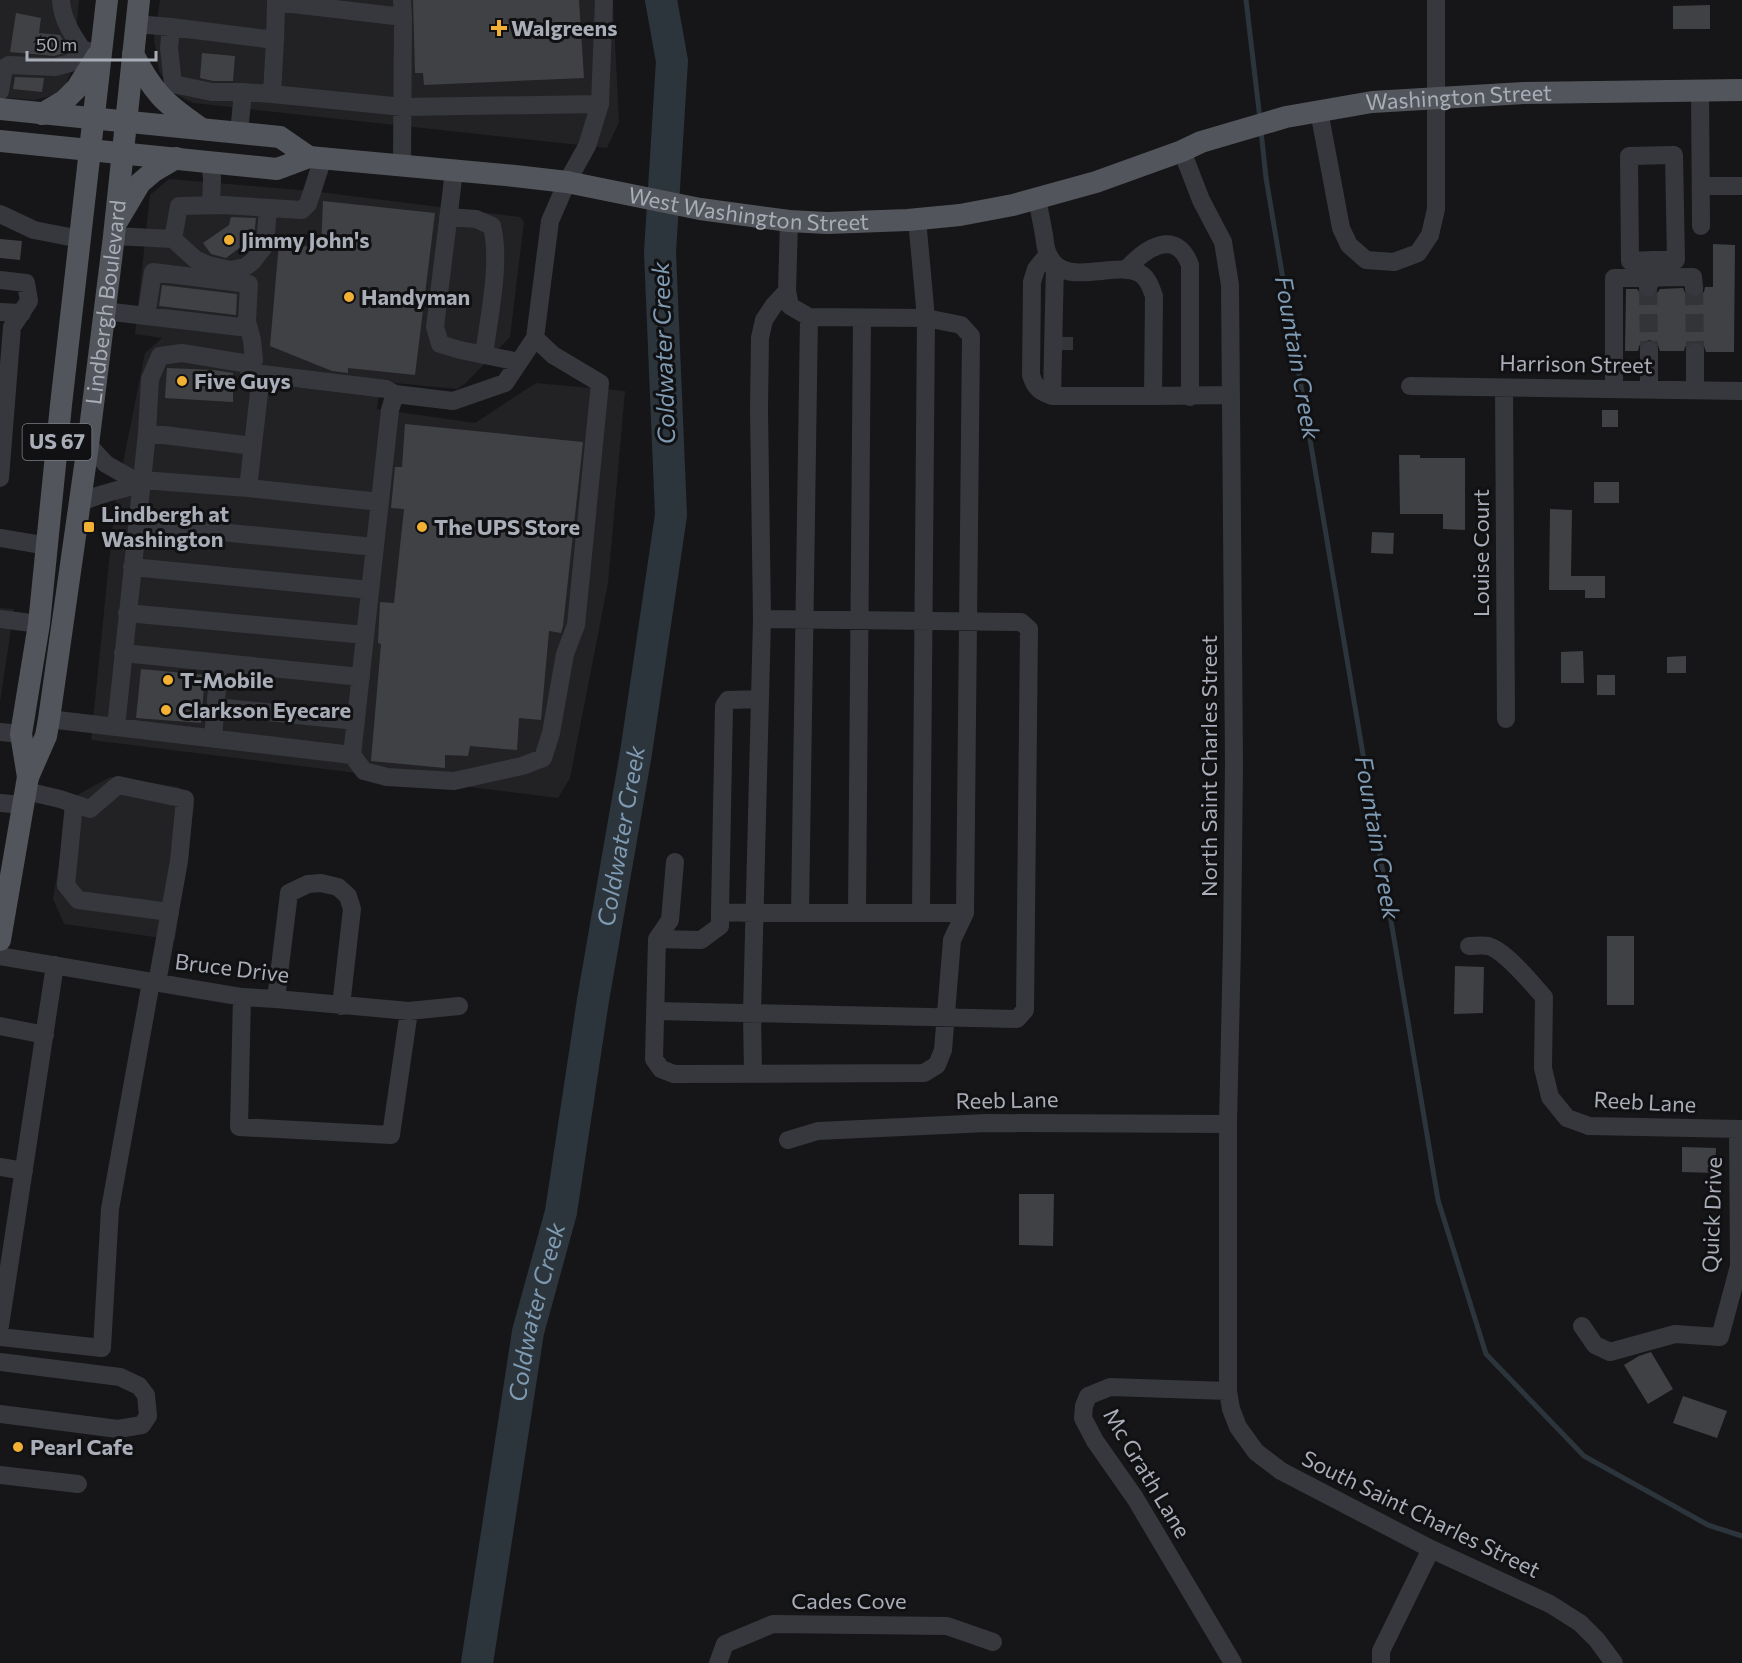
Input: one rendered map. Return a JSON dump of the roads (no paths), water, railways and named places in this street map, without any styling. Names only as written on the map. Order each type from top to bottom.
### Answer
[{"type":"main road","name":"Lindbergh Boulevard","points":[[26,791],[10,733],[39,624],[90,150],[93,118],[93,51],[107,0]]},
{"type":"main road","name":"Lindbergh Boulevard","points":[[7,861],[26,791],[46,736],[49,719],[88,445],[139,0]]},
{"type":"main road","points":[[42,114],[64,101],[77,88],[93,51]]},
{"type":"main road","points":[[133,54],[160,98],[203,129]]},
{"type":"main road","name":"Washington Street","points":[[1192,147],[1286,117],[1372,102],[1524,93],[1742,90]]},
{"type":"main road","name":"West Washington Street","points":[[0,109],[280,137],[316,157]]},
{"type":"main road","name":"West Washington Street","points":[[0,141],[277,169],[316,157],[515,176],[567,182],[700,209],[789,221],[827,223],[960,215],[1013,205],[1096,182],[1192,147]]},
{"type":"main road","points":[[114,231],[140,183],[154,171],[176,158]]},
{"type":"main road","name":"US 67","points":[[0,939],[7,861]]},
{"type":"street","points":[[0,91],[4,68],[9,65],[55,67],[70,63],[93,51],[69,28],[61,12],[61,0]]},
{"type":"street","points":[[251,371],[386,389],[395,394],[453,401],[505,383],[535,338],[550,221],[567,182],[587,146],[600,104],[604,0]]},
{"type":"street","points":[[1319,111],[1341,228],[1349,245],[1366,260],[1394,262],[1418,253],[1430,235],[1436,209],[1436,0]]},
{"type":"street","points":[[272,94],[275,40],[271,1],[403,9],[402,165]]},
{"type":"street","points":[[136,24],[275,40]]},
{"type":"street","points":[[171,27],[169,48],[173,84],[212,92],[272,94],[403,107],[600,104]]},
{"type":"street","points":[[1700,90],[1701,226]]},
{"type":"street","points":[[238,133],[243,92]]},
{"type":"street","name":"North Saint Charles Street","points":[[1192,147],[1197,190],[1223,242],[1230,285],[1234,776],[1228,1124],[1228,1391]]},
{"type":"street","points":[[1674,155],[1676,260],[1651,275],[1630,261],[1629,156],[1674,155]]},
{"type":"street","points":[[173,239],[178,206],[211,205],[302,210],[308,204],[316,157]]},
{"type":"street","points":[[210,162],[211,205]]},
{"type":"street","points":[[454,171],[435,327],[440,344],[519,362]]},
{"type":"street","points":[[1701,186],[1742,186]]},
{"type":"street","points":[[1037,198],[1056,263],[1064,343],[1057,396]]},
{"type":"street","points":[[114,231],[173,239],[195,259],[208,265],[230,270],[245,267],[263,248],[268,208]]},
{"type":"street","points":[[0,213],[34,230],[80,239]]},
{"type":"street","points":[[448,217],[476,219],[492,226],[495,240],[493,282],[484,355]]},
{"type":"street","points":[[917,219],[926,318],[921,914]]},
{"type":"street","points":[[675,862],[670,920],[657,939],[654,1059],[661,1069],[674,1074],[924,1073],[937,1065],[943,1050],[952,940],[965,913],[971,336],[961,325],[926,318],[808,317],[790,306],[787,291],[789,221]]},
{"type":"street","points":[[1126,270],[1136,259],[1163,244],[1176,246],[1186,254],[1190,266],[1190,397]]},
{"type":"street","points":[[1056,263],[1057,396]]},
{"type":"street","points":[[1153,396],[1154,296],[1149,283],[1139,273],[1126,270],[1083,273],[1056,263],[1036,269],[1032,282],[1031,375],[1034,385],[1041,392],[1057,396],[1190,397],[1231,395]]},
{"type":"street","points":[[146,316],[153,272],[249,284],[247,321],[254,360],[251,371]]},
{"type":"street","points":[[1614,389],[1614,278],[1651,275],[1694,277],[1694,287]]},
{"type":"street","points":[[0,280],[26,283],[29,301],[12,327],[0,478]]},
{"type":"street","points":[[753,1074],[752,1013],[762,618],[760,338],[764,320],[787,291]]},
{"type":"street","points":[[104,311],[240,327],[247,321]]},
{"type":"street","points":[[0,312],[22,313]]},
{"type":"street","points":[[800,913],[808,317]]},
{"type":"street","points":[[857,913],[862,318]]},
{"type":"street","points":[[395,394],[390,410],[352,755],[364,771],[387,777],[454,781],[522,766],[543,758],[551,733],[565,654],[576,625],[600,383],[553,356],[535,338]]},
{"type":"street","points":[[1649,351],[1649,389]]},
{"type":"street","points":[[1695,352],[1695,390]]},
{"type":"street","points":[[116,727],[147,433],[150,379],[160,356],[182,353],[243,363],[251,371],[259,393],[248,488]]},
{"type":"street","name":"Harrison Street","points":[[1410,386],[1742,391]]},
{"type":"street","name":"Louise Court","points":[[1504,388],[1506,718]]},
{"type":"street","points":[[147,433],[253,446]]},
{"type":"street","points":[[88,445],[106,464],[141,482]]},
{"type":"street","points":[[80,502],[141,482],[248,488],[380,502]]},
{"type":"street","points":[[137,524],[375,547]]},
{"type":"street","points":[[0,538],[48,546]]},
{"type":"street","points":[[132,567],[370,590]]},
{"type":"street","points":[[127,612],[365,635]]},
{"type":"street","points":[[656,1011],[1017,1019],[1025,1010],[1029,629],[1020,622],[762,618]]},
{"type":"street","points":[[0,620],[39,624]]},
{"type":"street","points":[[123,653],[361,677]]},
{"type":"street","points":[[213,738],[219,663]]},
{"type":"street","points":[[657,939],[701,940],[720,926],[724,706],[728,700],[760,699]]},
{"type":"street","points":[[216,707],[356,721]]},
{"type":"street","points":[[49,719],[352,755]]},
{"type":"street","points":[[0,803],[26,791],[90,809],[118,785],[185,799],[170,912],[154,982],[110,1209],[102,1348],[0,1325],[7,1238],[24,1171],[55,965]]},
{"type":"street","points":[[74,804],[66,885],[78,900],[170,912]]},
{"type":"street","points":[[276,999],[289,893],[308,884],[321,883],[338,887],[348,896],[351,909],[341,1006]]},
{"type":"street","points":[[720,912],[965,913]]},
{"type":"street","name":"Reeb Lane","points":[[1469,946],[1489,946],[1501,953],[1544,997],[1543,1068],[1550,1097],[1567,1118],[1589,1126],[1740,1129]]},
{"type":"street","name":"Bruce Drive","points":[[0,956],[242,997],[409,1011],[459,1006]]},
{"type":"street","points":[[242,997],[239,1127],[391,1136],[409,1011]]},
{"type":"street","points":[[0,1026],[45,1035]]},
{"type":"street","name":"Reeb Lane","points":[[788,1140],[818,1131],[987,1123],[1228,1124]]},
{"type":"street","name":"Quick Drive","points":[[1582,1326],[1595,1345],[1611,1352],[1675,1334],[1720,1336],[1739,1266],[1740,1129]]},
{"type":"street","points":[[0,1167],[24,1171]]},
{"type":"street","points":[[0,1362],[120,1377],[144,1390],[148,1416],[142,1425],[118,1429],[0,1414]]},
{"type":"street","name":"Mc Grath Lane","points":[[1228,1391],[1110,1387],[1088,1396],[1083,1419],[1095,1441],[1135,1498],[1233,1663]]},
{"type":"street","name":"South Saint Charles Street","points":[[1228,1391],[1231,1409],[1238,1427],[1256,1452],[1281,1471],[1431,1549],[1550,1604],[1580,1623],[1597,1640],[1614,1663]]},
{"type":"street","points":[[0,1475],[78,1484]]},
{"type":"street","points":[[1381,1663],[1381,1651],[1431,1549]]},
{"type":"street","name":"Cades Cove","points":[[718,1663],[725,1644],[773,1624],[947,1626],[993,1642]]},
{"type":"waterway","name":"Coldwater Creek","points":[[477,1663],[528,1332],[561,1212],[593,1000],[636,753],[671,515],[660,252],[672,61],[661,0]]},
{"type":"waterway","name":"Fountain Creek","points":[[1246,0],[1260,119]]},
{"type":"waterway","name":"Fountain Creek","points":[[1261,131],[1266,178],[1438,1200],[1486,1354],[1584,1456],[1708,1525],[1742,1536]]},
{"type":"tunnel","points":[[1648,287],[1649,351]]},
{"type":"tunnel","points":[[1694,287],[1695,352]]},
{"type":"tunnel","points":[[1064,337],[1064,350]]},
{"type":"place","name":"Walgreens","points":[[499,28]]},
{"type":"place","name":"Jimmy John's","points":[[229,240]]},
{"type":"place","name":"Handyman","points":[[349,297]]},
{"type":"place","name":"Five Guys","points":[[182,381]]},
{"type":"place","name":"Lindbergh at Washington","points":[[89,527]]},
{"type":"place","name":"The UPS Store","points":[[422,527]]},
{"type":"place","name":"T-Mobile","points":[[168,680]]},
{"type":"place","name":"Clarkson Eyecare","points":[[166,710]]},
{"type":"place","name":"Pearl Cafe","points":[[18,1447]]}]
